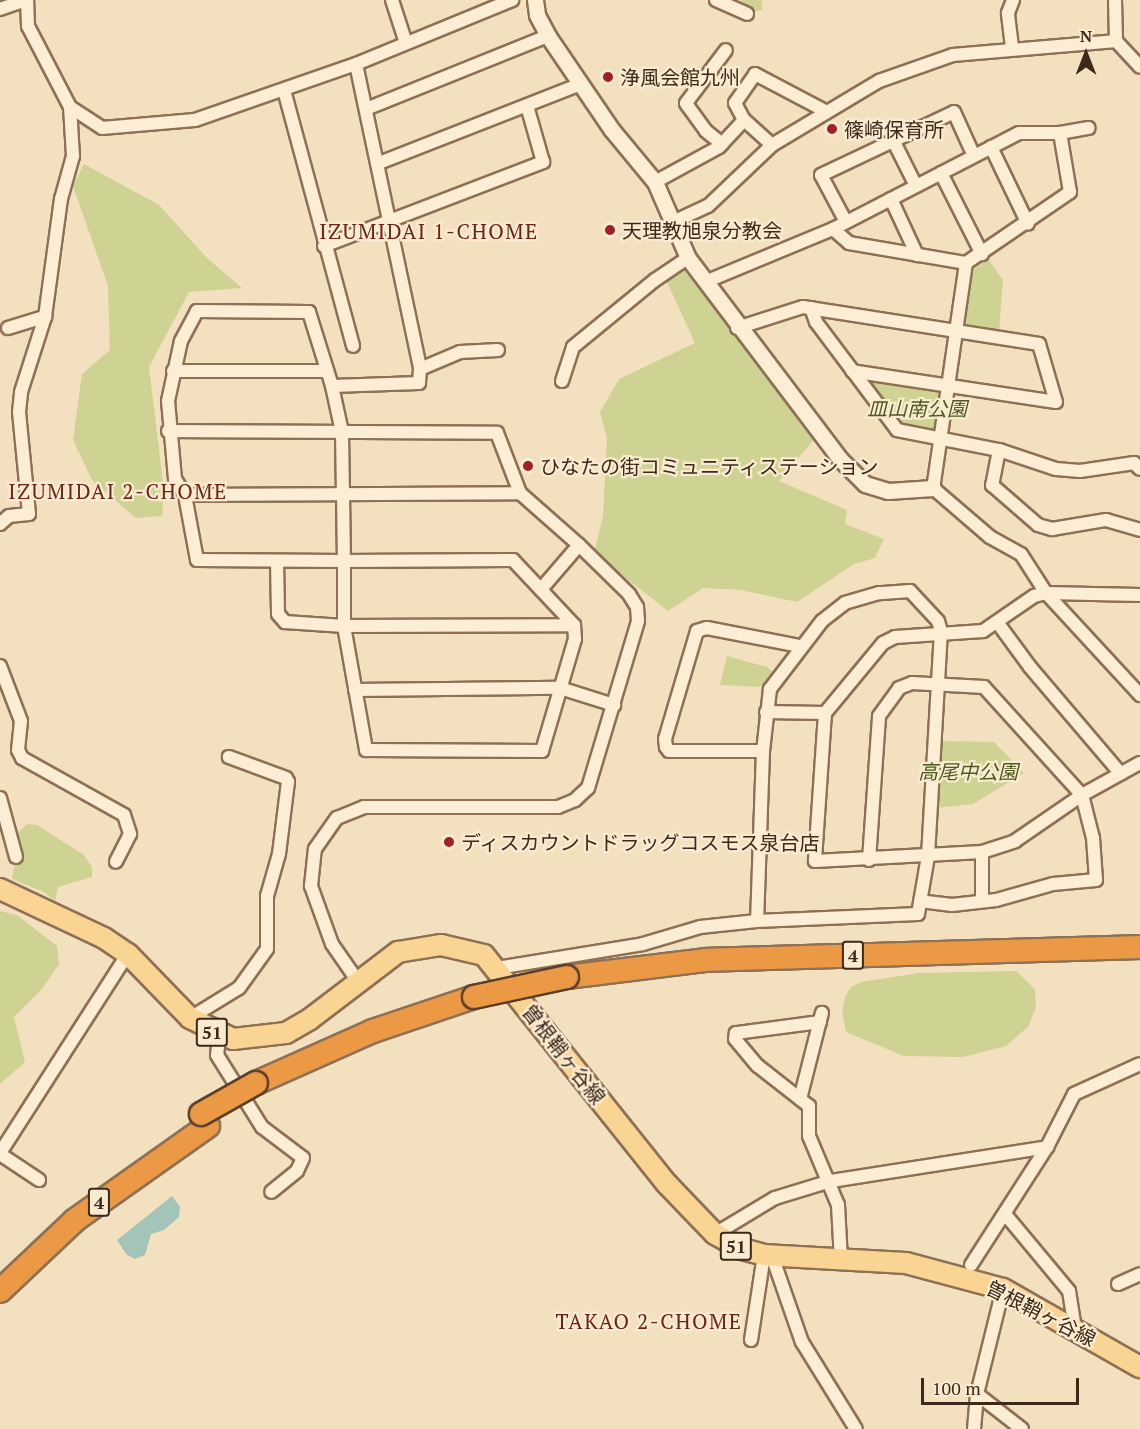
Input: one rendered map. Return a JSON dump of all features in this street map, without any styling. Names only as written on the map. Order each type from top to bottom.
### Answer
[{"type":"highway","name":"4","points":[[0,1271],[67,1208],[205,1120],[352,1039],[475,1005],[569,985],[716,959],[1140,947]]},
{"type":"highway","name":"4","points":[[569,985],[794,969],[1140,960]]},
{"type":"highway","name":"4","points":[[0,1291],[75,1221],[205,1120]]},
{"type":"main road","name":"曽根鞘ヶ谷線","points":[[0,889],[104,938],[128,954],[190,1018],[219,1034],[262,1039],[286,1033],[310,1019],[357,980],[398,952],[422,945],[461,947],[484,955],[497,968],[667,1184],[715,1234],[742,1249],[768,1256],[906,1263],[1003,1289],[1076,1328],[1140,1367]]},
{"type":"street","points":[[0,9],[26,0],[28,26],[70,107],[73,156],[61,199],[45,317],[21,393],[19,412],[29,514],[9,516],[0,524]]},
{"type":"street","points":[[392,0],[406,43]]},
{"type":"street","points":[[70,107],[102,128],[162,125],[195,120],[356,64],[512,0]]},
{"type":"street","points":[[535,0],[537,15],[548,36],[655,182],[688,258],[737,328],[840,459],[865,484],[888,491],[933,488],[990,537],[1021,554],[1046,593],[1140,694]]},
{"type":"street","points":[[716,0],[747,14]]},
{"type":"street","points":[[1012,47],[1008,13],[1013,0]]},
{"type":"street","points":[[1115,0],[1116,41],[1140,67]]},
{"type":"street","points":[[366,110],[548,36]]},
{"type":"street","points":[[673,222],[708,206],[772,145],[879,81],[953,56],[1012,47],[1116,41]]},
{"type":"street","points":[[723,144],[706,131],[687,103],[726,50]]},
{"type":"street","points":[[332,386],[419,383],[420,369],[379,163],[356,64]]},
{"type":"street","points":[[772,145],[744,120],[735,103],[755,74],[827,112]]},
{"type":"street","points":[[379,163],[581,84]]},
{"type":"street","points":[[284,90],[324,246],[353,346]]},
{"type":"street","points":[[324,246],[391,223],[543,162],[528,106]]},
{"type":"street","points":[[846,222],[821,175],[954,112],[974,156]]},
{"type":"street","points":[[655,182],[723,144],[744,120]]},
{"type":"street","points":[[705,282],[833,229],[1019,133],[1060,133],[1089,128]]},
{"type":"street","points":[[833,229],[849,243],[966,263],[1028,224],[1070,192],[1060,133]]},
{"type":"street","points":[[893,140],[916,186]]},
{"type":"street","points":[[991,147],[1028,224]]},
{"type":"street","points":[[941,173],[982,254]]},
{"type":"street","points":[[891,199],[917,255]]},
{"type":"street","points":[[562,381],[573,347],[655,280],[688,258]]},
{"type":"street","points":[[933,488],[950,385],[966,263]]},
{"type":"street","points":[[737,328],[811,308],[1040,344],[1056,402],[852,370]]},
{"type":"street","points":[[811,308],[816,322],[897,430],[999,450],[1056,469],[1080,471],[1134,463],[1140,469]]},
{"type":"street","points":[[325,371],[309,312],[197,311],[181,341],[173,371],[168,431],[175,479],[185,495],[197,560],[344,561],[513,560],[542,588],[574,625],[575,639],[542,751],[366,750],[344,626],[344,561],[342,432],[332,386],[325,371]]},
{"type":"street","points":[[8,328],[45,317]]},
{"type":"street","points":[[420,369],[460,352],[498,350]]},
{"type":"street","points":[[173,371],[325,371]]},
{"type":"street","points":[[168,431],[497,433],[520,493],[579,545],[629,594],[637,607],[638,621],[588,788],[575,801],[558,807],[364,807],[337,818],[325,831],[315,849],[310,886],[332,944],[357,980]]},
{"type":"street","points":[[999,450],[992,485],[1038,525],[1052,529],[1106,520],[1140,530]]},
{"type":"street","points":[[185,495],[520,493]]},
{"type":"street","points":[[542,588],[579,545]]},
{"type":"street","points":[[277,561],[278,614],[285,622],[344,626],[574,625]]},
{"type":"street","points":[[497,968],[643,944],[700,927],[758,921],[918,914],[928,856],[941,632],[938,621],[910,591],[902,589],[845,603],[822,621],[800,646],[770,689],[763,751],[758,921]]},
{"type":"street","points":[[1140,595],[1046,593],[1034,596],[983,631],[895,636],[883,644],[825,713],[815,861],[868,860],[982,852],[1015,841],[1082,795],[1140,763]]},
{"type":"street","points":[[997,622],[1030,667],[1121,774]]},
{"type":"street","points":[[763,751],[669,751],[666,747],[664,739],[697,631],[707,628],[800,646]]},
{"type":"street","points":[[0,666],[21,721],[18,750],[22,758],[124,815],[130,834],[116,862]]},
{"type":"street","points":[[868,860],[879,716],[899,688],[912,683],[984,687],[1082,795],[1093,838],[1096,880],[1053,884],[982,901],[952,905],[920,901]]},
{"type":"street","points":[[355,690],[560,688],[614,705]]},
{"type":"street","points":[[766,712],[825,713]]},
{"type":"street","points":[[190,1018],[239,988],[267,949],[267,896],[279,854],[288,782],[286,778],[229,757]]},
{"type":"street","points":[[0,798],[16,857]]},
{"type":"street","points":[[982,852],[982,901]]},
{"type":"street","points":[[39,1180],[0,1153],[128,954]]},
{"type":"street","points":[[800,1099],[821,1017],[736,1033],[735,1039],[758,1066],[810,1107],[809,1136],[831,1181],[841,1220],[841,1260]]},
{"type":"street","points":[[219,1034],[217,1055],[262,1127],[303,1158],[297,1171],[271,1192]]},
{"type":"street","points":[[971,1264],[1047,1147],[1074,1094],[1140,1064]]},
{"type":"street","points":[[715,1234],[775,1197],[831,1181],[1047,1147]]},
{"type":"street","points":[[1005,1214],[1069,1291],[1076,1328]]},
{"type":"street","points":[[751,1340],[768,1256]]},
{"type":"street","points":[[768,1256],[802,1342],[856,1429]]},
{"type":"street","points":[[1118,1284],[1140,1274]]},
{"type":"street","points":[[974,1429],[977,1394],[1003,1289]]},
{"type":"street","points":[[977,1394],[1022,1429]]},
{"type":"green space","points":[[740,0],[762,0],[762,10],[753,12]]},
{"type":"green space","points":[[84,164],[159,205],[206,257],[242,288],[189,292],[149,367],[164,491],[162,516],[136,518],[92,480],[73,440],[82,374],[110,350],[108,286],[73,186]]},
{"type":"green space","points":[[988,259],[1003,280],[999,332],[969,328],[966,322],[972,271]]},
{"type":"green space","points":[[683,269],[816,437],[779,481],[847,510],[845,524],[884,539],[875,558],[854,564],[797,602],[741,590],[703,588],[668,611],[594,553],[603,516],[607,438],[600,412],[619,379],[695,343],[666,280]]},
{"type":"green space","name":"皿山南公園","points":[[872,378],[939,387],[943,394],[937,430],[929,434],[899,425],[869,385]]},
{"type":"green space","points":[[727,656],[767,667],[773,672],[760,687],[720,685]]},
{"type":"green space","name":"高尾中公園","points":[[939,741],[994,742],[1024,773],[973,804],[936,808]]},
{"type":"green space","points":[[27,824],[37,825],[84,855],[92,867],[92,877],[58,887],[55,901],[44,892],[12,879],[16,857],[13,838]]},
{"type":"green space","points":[[0,911],[17,915],[57,946],[59,964],[42,989],[14,1017],[25,1062],[0,1084]]},
{"type":"green space","points":[[1016,971],[1035,989],[1036,1007],[1028,1027],[1006,1046],[963,1057],[904,1056],[846,1032],[842,1012],[845,997],[851,987],[861,982],[919,973]]},
{"type":"water","points":[[172,1196],[180,1207],[179,1217],[164,1230],[151,1234],[145,1255],[135,1259],[126,1254],[117,1240]]},
{"type":"place","name":"浄風会館九州","points":[[608,77]]},
{"type":"place","name":"篠崎保育所","points":[[832,129]]},
{"type":"place","name":"天理教旭泉分教会","points":[[610,230]]},
{"type":"place","name":"ひなたの街コミュニティステーション","points":[[528,466]]},
{"type":"place","name":"ディスカウントドラッグコスモス泉台店","points":[[449,842]]},
{"type":"district","name":"IZUMIDAI 1-CHOME","points":[[429,231]]},
{"type":"district","name":"IZUMIDAI 2-CHOME","points":[[118,491]]},
{"type":"district","name":"TAKAO 2-CHOME","points":[[649,1321]]}]
